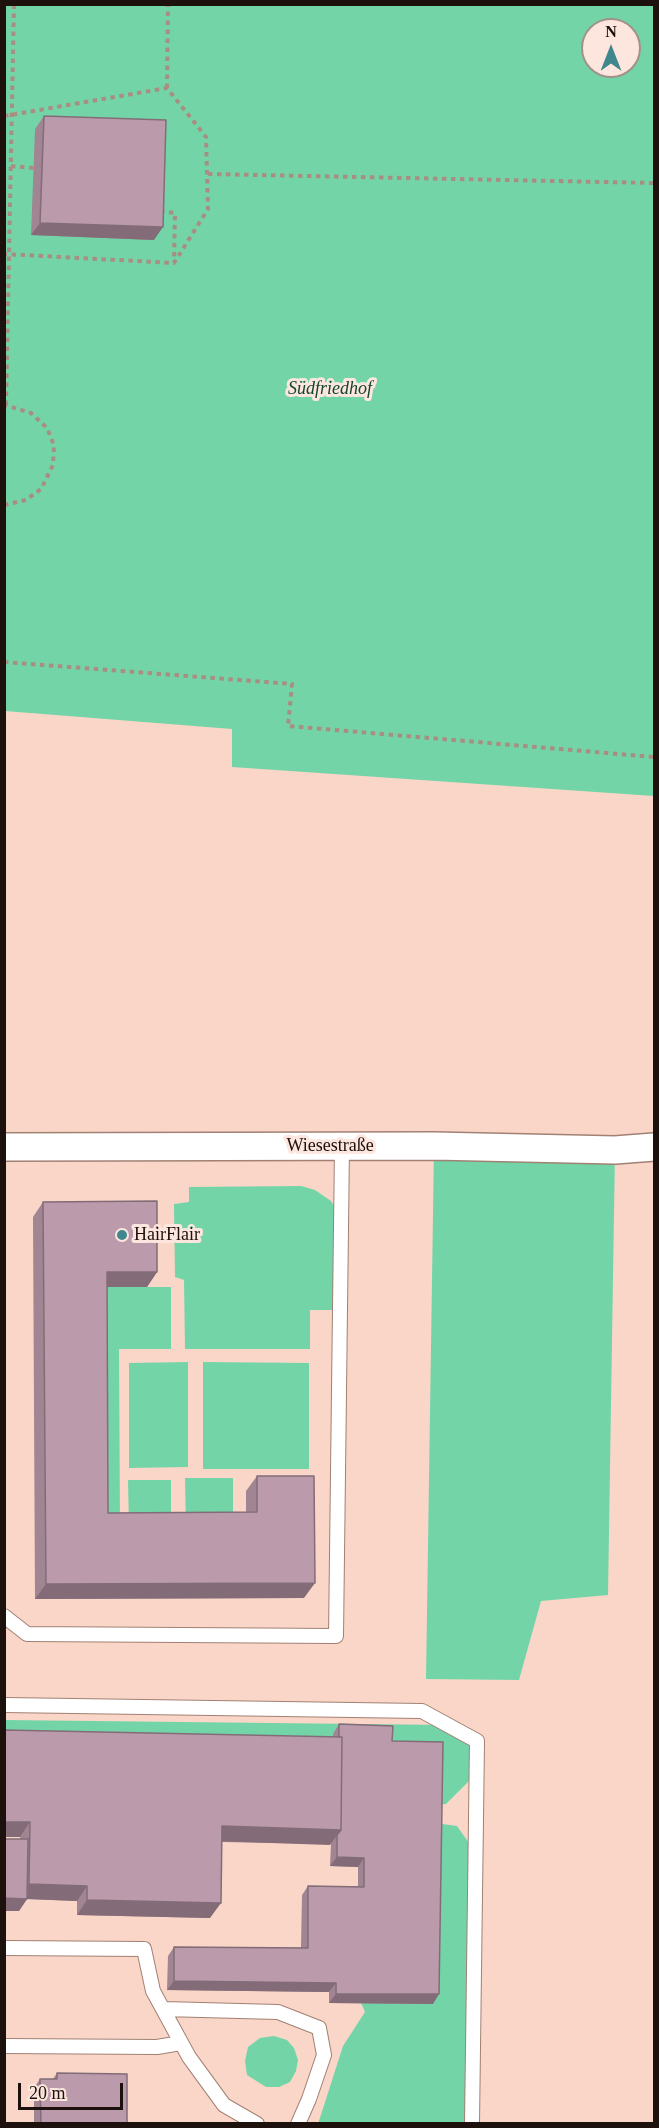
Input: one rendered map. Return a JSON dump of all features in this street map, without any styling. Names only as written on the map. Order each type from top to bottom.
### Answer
[{"type":"street","name":"Wiesestraße","points":[[4,1147],[342,1146],[615,1150],[654,1147]]},
{"type":"lane","points":[[4,1616],[27,1634],[336,1636],[342,1146]]},
{"type":"lane","points":[[4,1706],[422,1711],[477,1741],[472,2124]]},
{"type":"lane","points":[[4,1948],[144,1949],[153,1991],[189,2057],[224,2105],[257,2124]]},
{"type":"lane","points":[[163,2009],[278,2012],[319,2028],[324,2055],[298,2124]]},
{"type":"lane","points":[[4,2046],[157,2047],[181,2043]]},
{"type":"path","points":[[4,505],[26,500],[41,489],[53,465],[54,445],[47,428],[31,413],[5,405],[14,4]]},
{"type":"path","points":[[168,4],[166,88],[206,137],[208,209],[174,263]]},
{"type":"path","points":[[4,116],[166,88]]},
{"type":"path","points":[[11,166],[34,168]]},
{"type":"path","points":[[207,174],[654,183]]},
{"type":"path","points":[[155,211],[175,213],[174,263]]},
{"type":"path","points":[[7,254],[174,263]]},
{"type":"path","points":[[4,662],[292,684],[288,726],[654,757]]},
{"type":"green space","name":"Südfriedhof","points":[[4,5],[654,5],[654,796],[232,767],[232,729],[5,711]]},
{"type":"green space","points":[[434,1146],[615,1150],[608,1595],[541,1601],[519,1680],[426,1679]]},
{"type":"green space","points":[[301,1186],[315,1190],[331,1201],[340,1215],[339,1310],[310,1310],[310,1349],[185,1349],[184,1280],[175,1277],[174,1204],[189,1202],[189,1187]]},
{"type":"green space","points":[[96,1287],[171,1287],[171,1349],[119,1349],[120,1528],[98,1528]]},
{"type":"green space","points":[[188,1362],[188,1467],[129,1468],[129,1363]]},
{"type":"green space","points":[[203,1362],[309,1363],[309,1469],[203,1469]]},
{"type":"green space","points":[[185,1478],[233,1478],[233,1527],[186,1528]]},
{"type":"green space","points":[[128,1480],[171,1480],[171,1528],[129,1528]]},
{"type":"green space","points":[[5,1720],[447,1725],[477,1741],[477,1773],[446,1804],[435,1805],[333,1734],[332,1752],[5,1745]]},
{"type":"green space","points":[[435,1823],[457,1826],[476,1853],[473,2100],[464,2123],[318,2124],[343,2046],[365,2012],[361,2003]]},
{"type":"green space","points":[[274,2036],[287,2040],[294,2048],[298,2060],[296,2071],[290,2082],[279,2087],[266,2087],[247,2075],[245,2061],[248,2047],[260,2038]]},
{"type":"building","points":[[44,116],[166,120],[163,227],[40,223]]},
{"type":"building","points":[[157,1201],[157,1272],[107,1272],[108,1513],[257,1512],[257,1476],[314,1476],[315,1583],[46,1584],[43,1202]]},
{"type":"building","points":[[339,1724],[393,1726],[392,1741],[443,1742],[439,1994],[336,1994],[336,1983],[174,1981],[174,1947],[308,1948],[308,1886],[364,1887],[364,1858],[337,1857],[337,1835],[341,1830],[342,1737],[339,1737]]},
{"type":"building","points":[[4,1730],[342,1737],[341,1830],[222,1826],[221,1903],[87,1900],[87,1886],[29,1884],[30,1822],[4,1822]]},
{"type":"building","points":[[4,1839],[28,1839],[27,1899],[4,1898]]},
{"type":"building","points":[[57,2073],[127,2074],[127,2124],[41,2124],[40,2079],[57,2079]]},
{"type":"place","name":"HairFlair","points":[[122,1235]]}]
